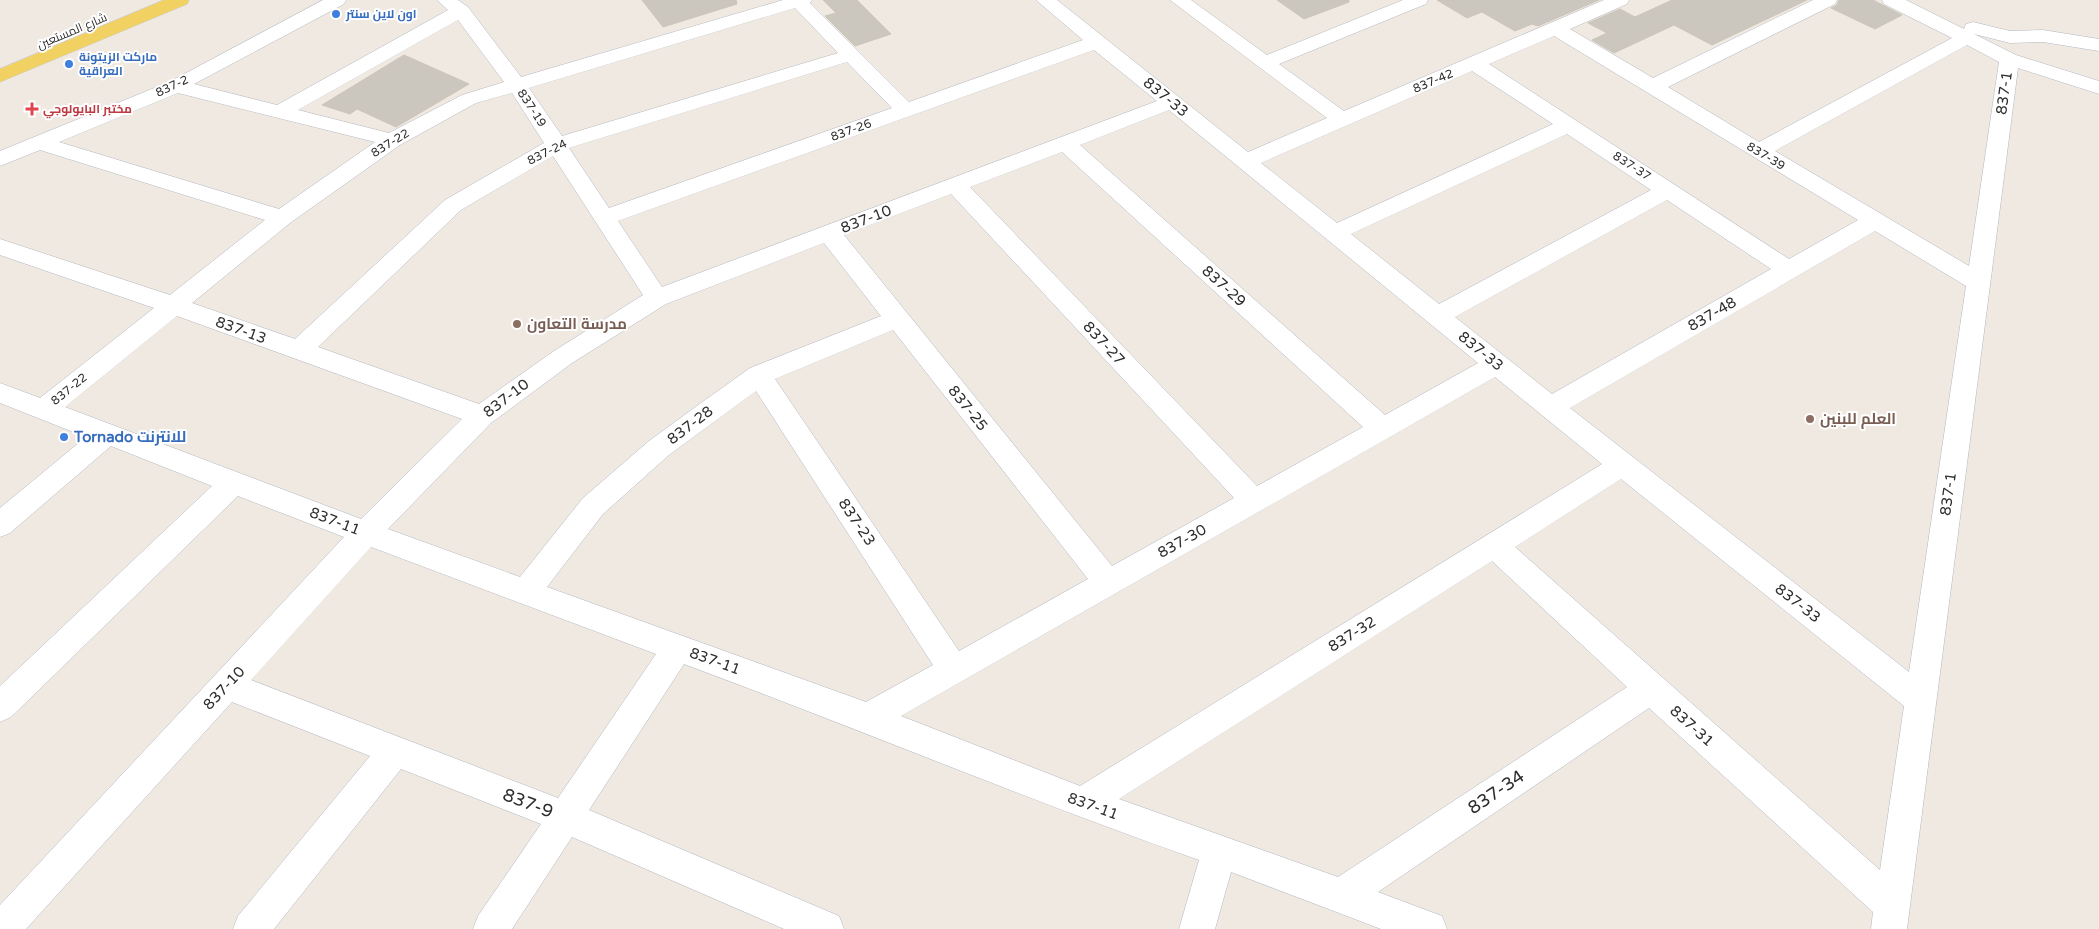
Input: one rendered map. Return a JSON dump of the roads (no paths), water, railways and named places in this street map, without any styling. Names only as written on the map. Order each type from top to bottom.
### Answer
[{"type":"main road","name":"شارع المستعين","points":[[0,61],[144,0]]},
{"type":"main road","points":[[0,76],[180,0]]},
{"type":"street","name":"837-2","points":[[0,159],[176,86],[337,0]]},
{"type":"street","name":"837-33","points":[[1045,0],[1622,465],[1919,699]]},
{"type":"street","points":[[1265,63],[1419,0]]},
{"type":"street","name":"837-42","points":[[1246,162],[1620,0]]},
{"type":"street","points":[[1652,87],[1828,0]]},
{"type":"street","points":[[1891,0],[2009,59],[2099,88]]},
{"type":"street","points":[[801,1],[906,110]]},
{"type":"street","name":"837-22","points":[[43,410],[282,218],[392,140],[469,99],[801,1]]},
{"type":"street","points":[[1191,2],[1265,63],[1342,120]]},
{"type":"street","points":[[280,112],[454,5]]},
{"type":"street","name":"837-19","points":[[454,5],[517,85],[658,298]]},
{"type":"street","points":[[1911,10],[2000,36],[2043,36],[2099,45]]},
{"type":"street","name":"837-39","points":[[1555,28],[1977,282]]},
{"type":"street","points":[[1758,151],[1966,38]]},
{"type":"street","name":"837-26","points":[[604,218],[1097,42]]},
{"type":"street","name":"837-24","points":[[299,350],[453,205],[556,145],[851,55]]},
{"type":"street","name":"837-1","points":[[1891,917],[1919,699],[2009,59]]},
{"type":"street","name":"837-37","points":[[1474,63],[1789,270]]},
{"type":"street","points":[[176,86],[392,140]]},
{"type":"street","name":"837-10","points":[[2,929],[366,533],[482,416],[563,356],[658,298],[1172,102]]},
{"type":"street","points":[[1335,233],[1569,126]]},
{"type":"street","points":[[40,142],[282,218]]},
{"type":"street","name":"837-29","points":[[1065,143],[1382,428]]},
{"type":"street","name":"837-27","points":[[955,185],[1254,501]]},
{"type":"street","points":[[1438,316],[1668,190]]},
{"type":"street","name":"837-48","points":[[1550,407],[1874,221]]},
{"type":"street","name":"837-25","points":[[829,233],[1108,583]]},
{"type":"street","name":"837-13","points":[[0,247],[173,305],[482,416]]},
{"type":"street","name":"837-28","points":[[526,591],[592,506],[659,448],[759,375],[897,319]]},
{"type":"street","name":"837-30","points":[[868,718],[1497,364]]},
{"type":"street","name":"837-23","points":[[759,375],[954,670]]},
{"type":"street","name":"837-11","points":[[0,393],[366,533],[868,718],[1083,803],[1219,850],[1430,929]]},
{"type":"street","points":[[0,525],[107,434]]},
{"type":"street","name":"837-32","points":[[1083,803],[1622,465]]},
{"type":"street","points":[[0,707],[234,481]]},
{"type":"street","name":"837-31","points":[[1494,545],[1651,689],[1891,917]]},
{"type":"street","points":[[492,929],[678,647]]},
{"type":"street","name":"837-9","points":[[226,685],[565,817],[826,929]]},
{"type":"street","name":"837-34","points":[[1341,896],[1651,689]]},
{"type":"street","points":[[251,929],[395,751]]},
{"type":"street","points":[[1197,929],[1219,850]]},
{"type":"place","name":"اون لاين سنتر","points":[[336,14]]},
{"type":"place","name":"ماركت الزيتونة العراقية","points":[[69,64]]},
{"type":"place","name":"مختبر البايولوجي","points":[[32,109]]},
{"type":"place","name":"مدرسة التعاون","points":[[517,324]]},
{"type":"place","name":"العلم للبنين","points":[[1810,419]]},
{"type":"place","name":"Tornado للانترنت","points":[[64,437]]}]
